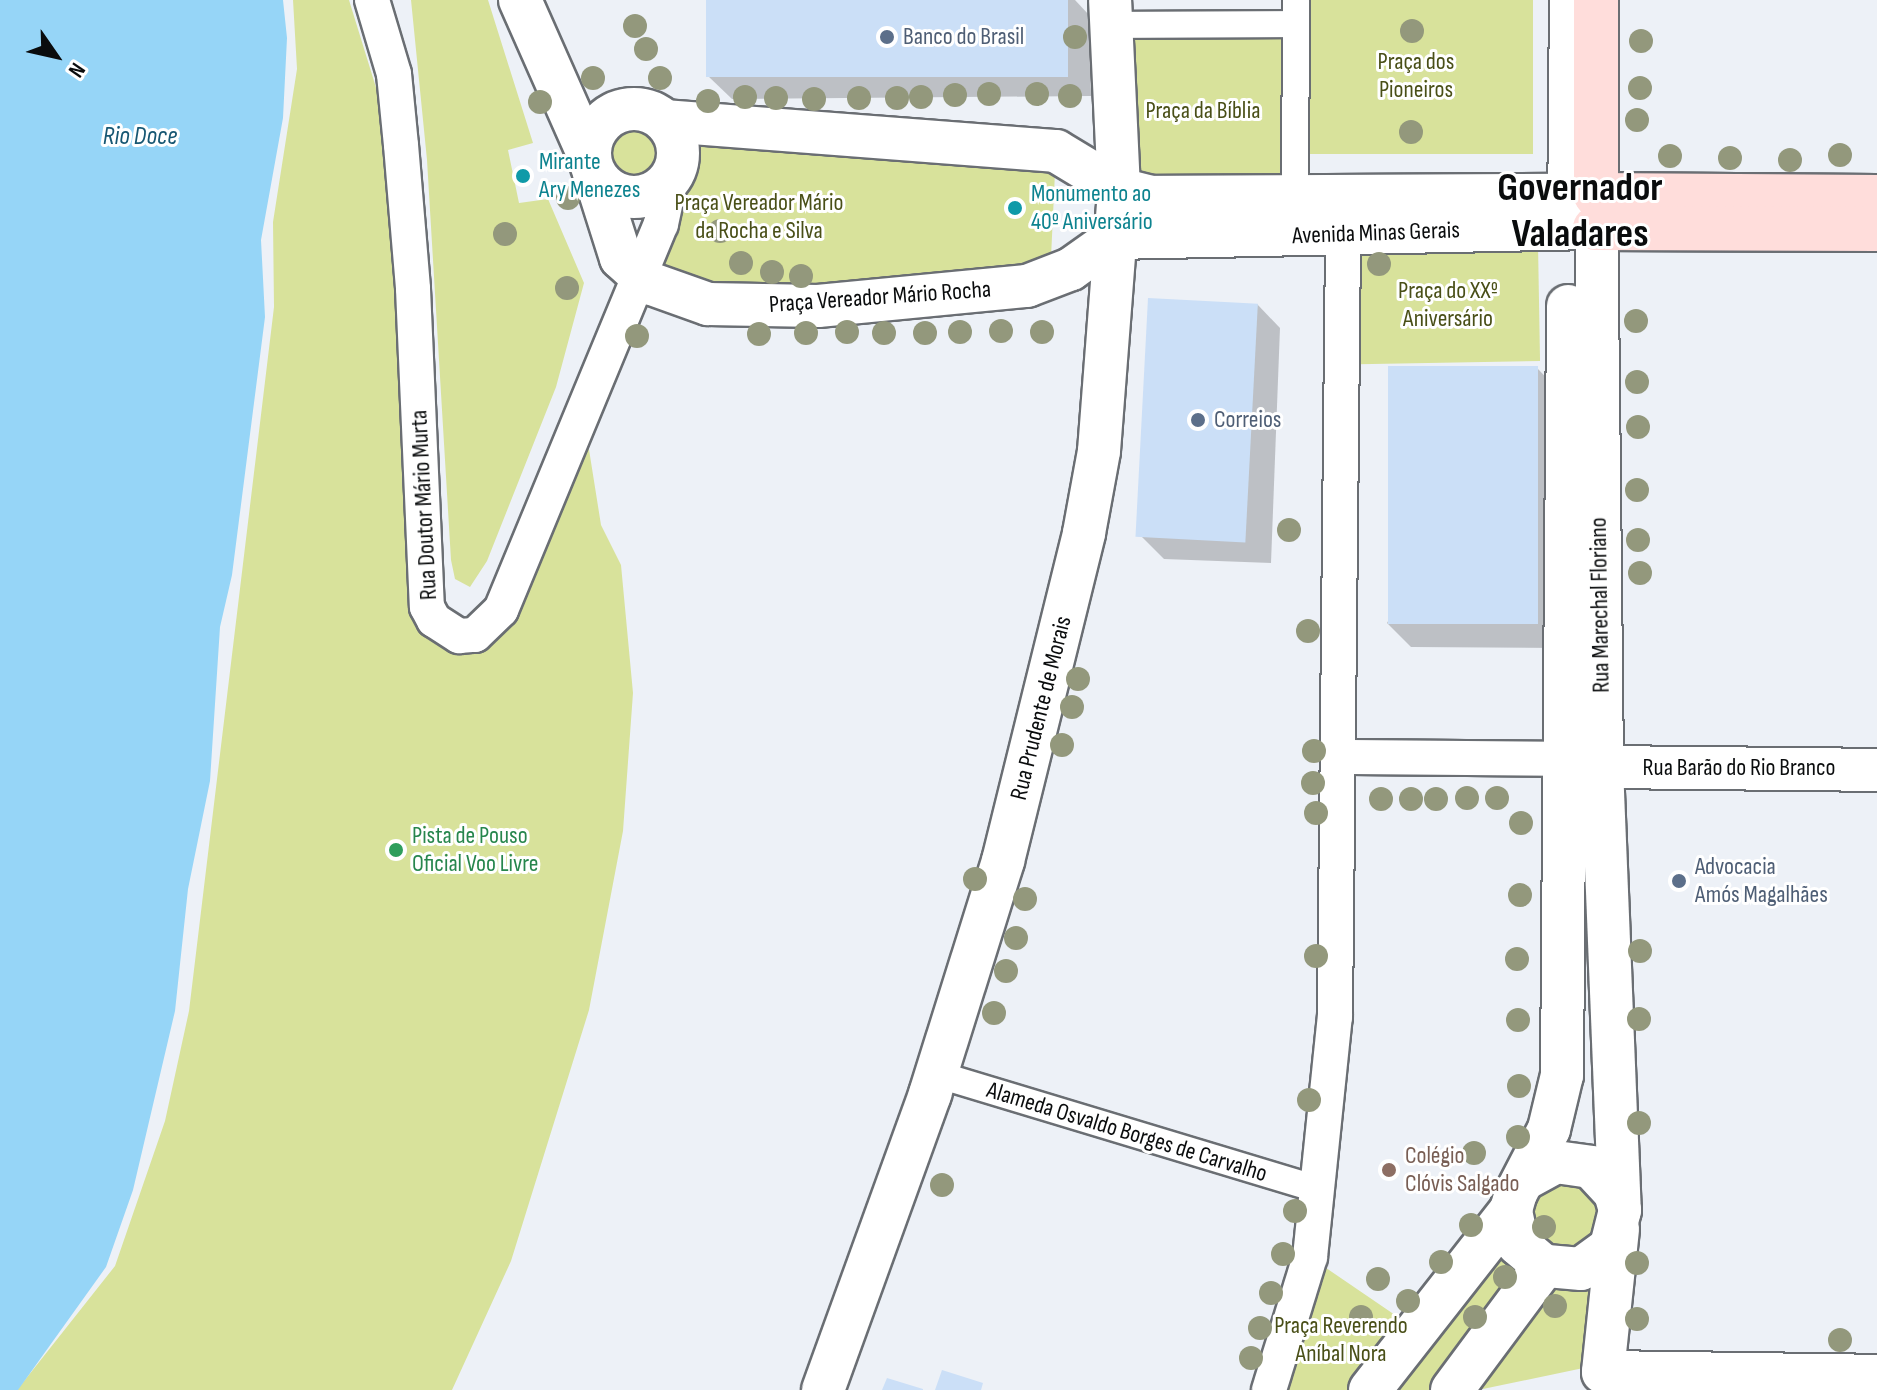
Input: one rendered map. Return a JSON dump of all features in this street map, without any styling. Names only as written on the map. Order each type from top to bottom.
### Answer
[{"type":"main road","name":"Rua Marechal Floriano","points":[[1582,212],[1596,0]]},
{"type":"main road","name":"Avenida Minas Gerais","points":[[1582,212],[1877,197]]},
{"type":"main road","name":"Avenida Minas Gerais","points":[[1582,212],[1877,229]]},
{"type":"street","name":"Rua Doutor Mário Murta","points":[[372,0],[394,74],[401,145],[413,289],[427,607],[434,620],[459,636],[475,635],[501,610],[618,323],[654,284]]},
{"type":"street","points":[[520,0],[603,186],[631,198],[647,196],[671,177]]},
{"type":"street","points":[[540,0],[587,88],[651,115],[678,148],[661,224],[654,284]]},
{"type":"street","name":"Rua Marechal Floriano","points":[[1518,1194],[1549,1129],[1562,1075],[1583,763],[1582,212],[1571,0]]},
{"type":"street","points":[[1111,12],[1296,12],[1295,197]]},
{"type":"street","name":"Rua Prudente de Morais","points":[[823,1390],[936,1074],[1003,861],[1084,533],[1099,451],[1119,189],[1111,12]]},
{"type":"street","points":[[654,284],[621,258],[592,166],[588,143],[597,129],[621,111],[1056,151],[1119,189]]},
{"type":"street","name":"Avenida Minas Gerais","points":[[1119,189],[1152,197],[1295,197],[1582,212]]},
{"type":"street","name":"Avenida Minas Gerais","points":[[1115,238],[1343,235],[1582,212]]},
{"type":"street","points":[[1269,1390],[1310,1257],[1335,1017],[1343,235]]},
{"type":"street","name":"Praça Vereador Mário Rocha","points":[[654,284],[708,304],[818,306],[1027,286],[1071,269],[1115,238]]},
{"type":"street","name":"Rua Barão do Rio Branco","points":[[1339,757],[1877,770]]},
{"type":"street","name":"Rua Marechal Floriano","points":[[1583,763],[1619,1220],[1603,1381]]},
{"type":"street","name":"Alameda Osvaldo Borges de Carvalho","points":[[936,1074],[1317,1189]]},
{"type":"street","points":[[1370,1390],[1518,1194],[1556,1162],[1591,1167],[1615,1193],[1619,1220],[1611,1247],[1589,1264],[1562,1271],[1544,1266],[1518,1244],[1518,1194]]},
{"type":"street","points":[[1452,1390],[1544,1266]]},
{"type":"street","points":[[1603,1381],[1877,1376]]},
{"type":"green space","points":[[293,0],[349,0],[382,107],[403,274],[420,610],[466,642],[584,418],[601,525],[621,565],[633,693],[623,831],[589,1010],[511,1261],[452,1390],[17,1390],[115,1266],[165,1121],[189,1011],[274,307],[273,222],[297,69]]},
{"type":"green space","points":[[411,0],[488,0],[533,143],[508,150],[519,203],[548,199],[584,283],[556,387],[487,561],[470,587],[455,579],[451,560],[427,160]]},
{"type":"green space","name":"Praça dos Pioneiros","points":[[1298,0],[1533,0],[1533,154],[1298,154]]},
{"type":"green space","name":"Praça da Bíblia","points":[[1117,31],[1290,31],[1290,190],[1117,190]]},
{"type":"green space","points":[[636,115],[650,118],[662,126],[670,138],[673,152],[670,166],[662,178],[650,186],[636,189],[622,186],[610,178],[602,166],[599,152],[602,138],[610,126],[622,118]]},
{"type":"green space","name":"Praça Vereador Mário da Rocha e Silva","points":[[669,121],[1056,151],[1050,279],[669,293],[651,247],[677,164]]},
{"type":"green space","name":"Praça do XXº Aniversário","points":[[1538,244],[1540,361],[1358,364],[1356,247]]},
{"type":"green space","points":[[1557,1170],[1607,1197],[1592,1253],[1537,1252],[1523,1198]]},
{"type":"green space","name":"Praça Reverendo Aníbal Nora","points":[[1511,1210],[1529,1257],[1452,1390],[1269,1390],[1310,1257],[1417,1330]]},
{"type":"green space","points":[[1595,1268],[1593,1366],[1478,1390],[1548,1272]]},
{"type":"water","name":"Rio Doce","points":[[0,0],[283,0],[287,38],[283,118],[261,240],[265,317],[232,575],[220,627],[210,781],[188,889],[175,1011],[133,1190],[106,1267],[18,1390],[0,1390]]},
{"type":"building","name":"Banco do Brasil","points":[[706,0],[1068,0],[1068,77],[706,77]]},
{"type":"building","name":"Correios","points":[[1148,298],[1258,304],[1245,542],[1135,537]]},
{"type":"building","points":[[1388,366],[1538,366],[1538,624],[1388,624]]},
{"type":"building","points":[[942,1370],[983,1383],[981,1390],[935,1390]]},
{"type":"building","points":[[887,1378],[923,1389],[923,1390],[882,1390]]},
{"type":"place","name":"Banco do Brasil","points":[[887,37]]},
{"type":"place","name":"Mirante Ary Menezes","points":[[523,176]]},
{"type":"place","name":"Monumento ao 40º Aniversário","points":[[1015,208]]},
{"type":"place","name":"Correios","points":[[1198,420]]},
{"type":"place","name":"Pista de Pouso Oficial Voo Livre","points":[[396,850]]},
{"type":"place","name":"Advocacia Amós Magalhães","points":[[1679,881]]},
{"type":"place","name":"Colégio Clóvis Salgado","points":[[1389,1170]]},
{"type":"district","name":"Governador Valadares","points":[[1580,211]]}]
